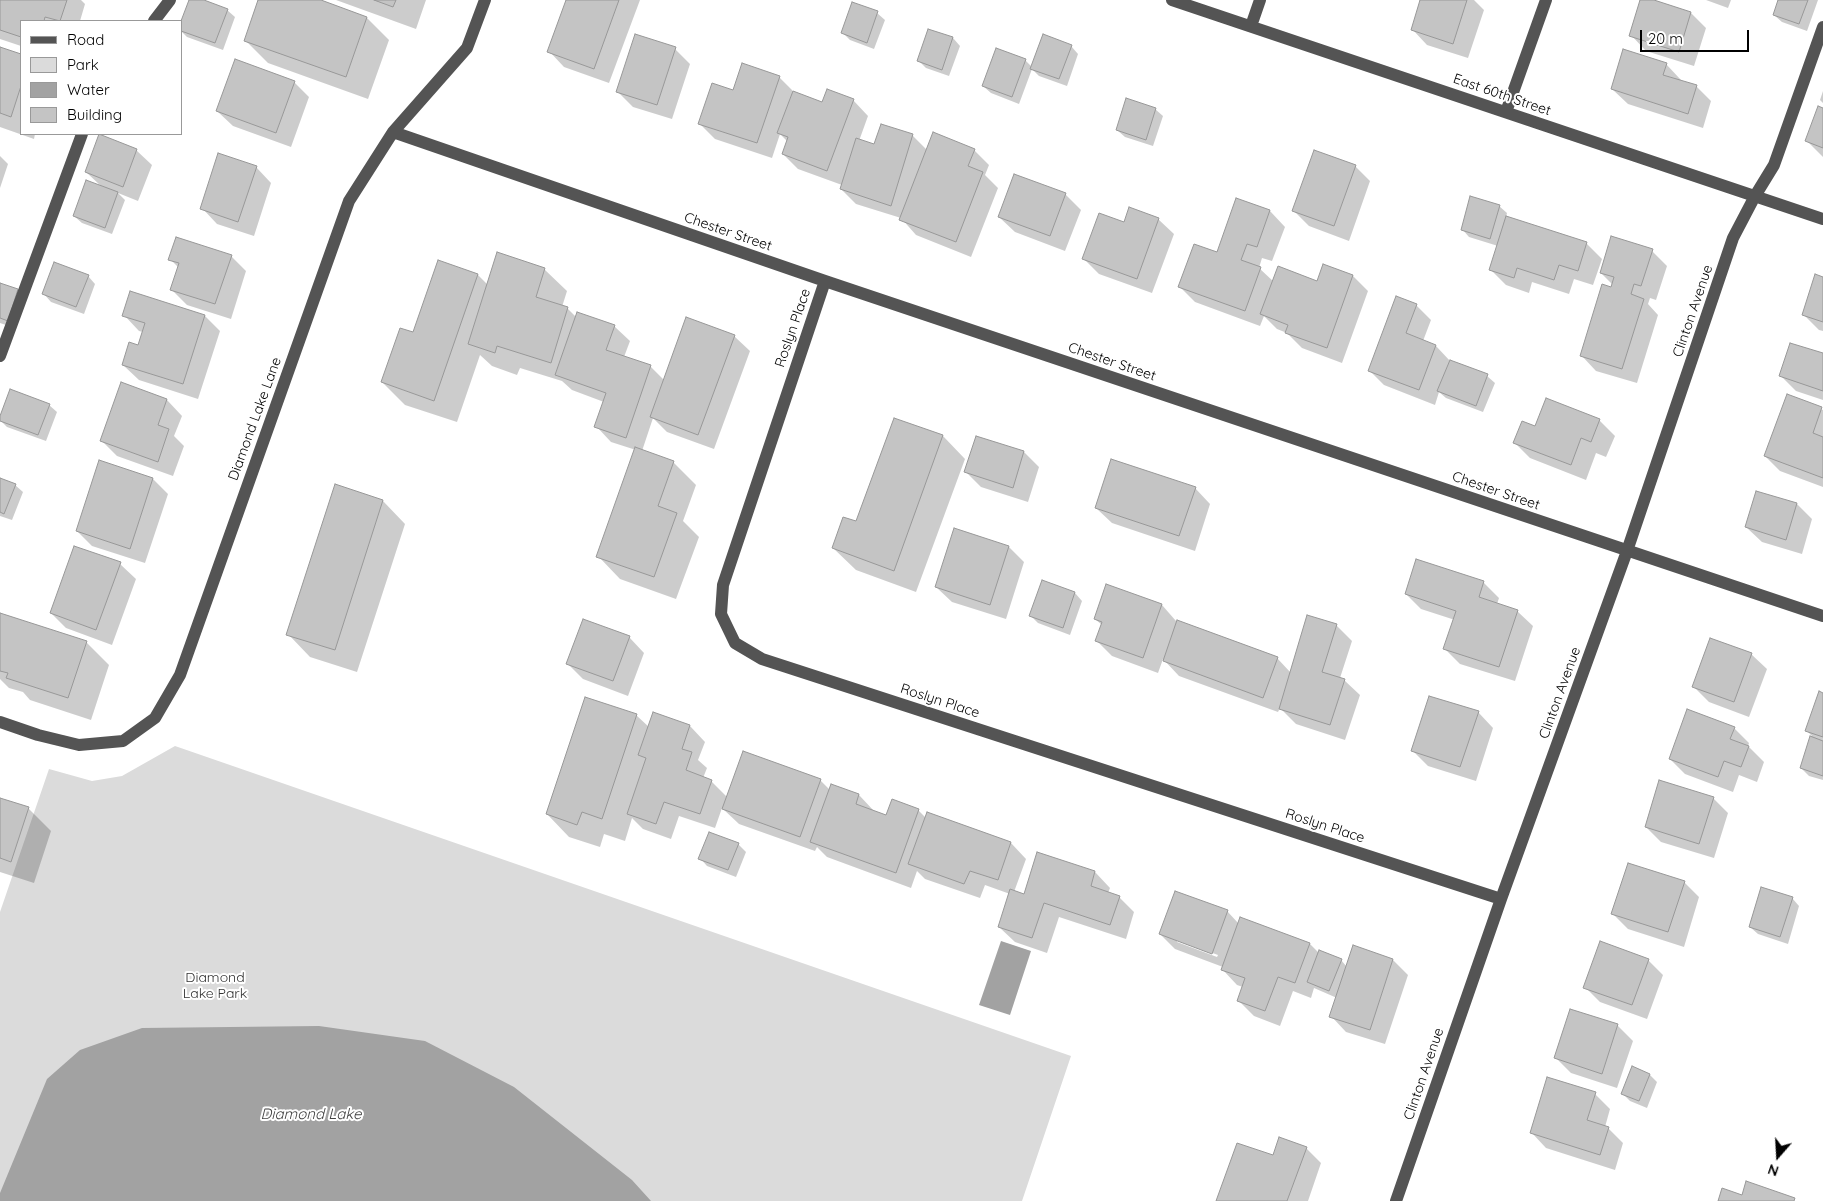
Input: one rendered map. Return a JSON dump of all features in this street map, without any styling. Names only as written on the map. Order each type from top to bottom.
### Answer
[{"type":"street","points":[[155,20],[170,0]]},
{"type":"street","name":"Diamond Lake Lane","points":[[0,722],[38,735],[79,745],[123,741],[155,718],[180,675],[349,201],[393,132],[467,48],[485,0]]},
{"type":"street","name":"East 60th Street","points":[[1172,0],[1823,219]]},
{"type":"street","points":[[1251,26],[1260,0]]},
{"type":"street","points":[[1506,112],[1546,0]]},
{"type":"street","name":"Clinton Avenue","points":[[1396,1201],[1501,899],[1628,551],[1733,238],[1774,164],[1823,27]]},
{"type":"street","name":"Chester Street","points":[[393,132],[825,281],[1823,616]]},
{"type":"street","points":[[0,356],[82,135]]},
{"type":"street","name":"Roslyn Place","points":[[825,281],[723,585],[721,614],[735,643],[762,659],[1501,899]]},
{"type":"green space","name":"Diamond Lake Park","points":[[175,746],[1071,1056],[1022,1201],[0,1201],[0,912],[49,769],[92,781],[122,776]]},
{"type":"water","points":[[1001,941],[1031,951],[1010,1015],[979,1005]]},
{"type":"water","name":"Diamond Lake","points":[[319,1026],[425,1041],[514,1087],[632,1180],[651,1201],[0,1201],[0,1193],[47,1079],[80,1050],[142,1028]]},
{"type":"building","points":[[0,0],[67,0],[60,20],[45,17],[44,20],[20,20],[20,37],[0,30]]},
{"type":"building","points":[[189,0],[204,0],[228,9],[215,43],[182,31],[181,20]]},
{"type":"building","points":[[258,0],[321,0],[367,17],[346,77],[244,41]]},
{"type":"building","points":[[374,0],[396,0],[393,7]]},
{"type":"building","points":[[566,0],[619,0],[594,69],[547,52]]},
{"type":"building","points":[[1420,0],[1467,0],[1453,44],[1411,30]]},
{"type":"building","points":[[1640,0],[1654,0],[1691,12],[1679,52],[1629,36]]},
{"type":"building","points":[[1778,0],[1808,0],[1799,24],[1773,15]]},
{"type":"building","points":[[852,2],[878,11],[867,43],[841,33]]},
{"type":"building","points":[[928,29],[953,37],[942,70],[917,61]]},
{"type":"building","points":[[635,34],[676,47],[657,105],[616,92]]},
{"type":"building","points":[[1043,34],[1072,45],[1059,79],[1030,69]]},
{"type":"building","points":[[0,47],[20,54],[20,89],[11,117],[0,113]]},
{"type":"building","points":[[996,48],[1026,59],[1012,97],[982,86]]},
{"type":"building","points":[[1623,49],[1667,63],[1663,75],[1697,85],[1688,114],[1611,89]]},
{"type":"building","points":[[235,59],[295,81],[276,133],[216,111]]},
{"type":"building","points":[[742,63],[780,76],[757,143],[698,124],[712,83],[733,90]]},
{"type":"building","points":[[827,89],[854,99],[827,171],[782,154],[788,137],[777,133],[793,91],[822,102]]},
{"type":"building","points":[[1126,98],[1156,108],[1146,140],[1116,130]]},
{"type":"building","points":[[1818,106],[1823,108],[1823,148],[1805,141]]},
{"type":"building","points":[[881,124],[913,134],[891,206],[840,189],[856,138],[874,144]]},
{"type":"building","points":[[933,132],[975,149],[968,166],[983,172],[956,242],[899,220]]},
{"type":"building","points":[[99,135],[137,149],[123,187],[85,172]]},
{"type":"building","points":[[1314,150],[1356,165],[1334,226],[1292,211]]},
{"type":"building","points":[[218,153],[257,166],[238,222],[200,209]]},
{"type":"building","points":[[1014,174],[1066,193],[1050,236],[998,217]]},
{"type":"building","points":[[86,180],[118,192],[105,228],[73,216]]},
{"type":"building","points":[[1470,196],[1500,205],[1490,239],[1461,230]]},
{"type":"building","points":[[1236,198],[1270,210],[1257,247],[1247,244],[1241,260],[1261,267],[1245,311],[1178,287],[1194,244],[1217,252]]},
{"type":"building","points":[[1129,207],[1159,218],[1137,279],[1082,259],[1099,213],[1124,222]]},
{"type":"building","points":[[1506,216],[1587,242],[1578,271],[1559,265],[1554,280],[1517,268],[1514,278],[1489,270]]},
{"type":"building","points":[[1611,236],[1653,249],[1641,286],[1634,284],[1631,294],[1644,299],[1622,369],[1580,356],[1602,284],[1611,287],[1614,277],[1600,273]]},
{"type":"building","points":[[176,237],[232,255],[215,304],[170,290],[179,263],[168,260]]},
{"type":"building","points":[[497,252],[545,268],[536,297],[568,307],[551,363],[497,346],[495,353],[468,344]]},
{"type":"building","points":[[438,260],[478,274],[434,401],[381,382],[400,328],[413,332]]},
{"type":"building","points":[[54,262],[89,275],[76,307],[42,294]]},
{"type":"building","points":[[1323,264],[1353,275],[1327,348],[1285,333],[1288,325],[1260,314],[1278,266],[1317,281]]},
{"type":"building","points":[[1815,274],[1823,277],[1823,322],[1802,315]]},
{"type":"building","points":[[0,283],[18,289],[8,321],[0,318]]},
{"type":"building","points":[[130,291],[205,315],[183,384],[122,365],[129,342],[138,345],[145,323],[122,316]]},
{"type":"building","points":[[1396,296],[1417,304],[1406,333],[1436,345],[1419,390],[1368,371]]},
{"type":"building","points":[[577,312],[615,325],[606,350],[651,365],[626,438],[594,427],[606,393],[555,375]]},
{"type":"building","points":[[686,317],[735,335],[698,435],[650,417]]},
{"type":"building","points":[[1790,343],[1823,353],[1823,391],[1779,376]]},
{"type":"building","points":[[1450,360],[1488,374],[1476,406],[1437,391]]},
{"type":"building","points":[[121,382],[167,399],[158,425],[169,429],[158,462],[100,441]]},
{"type":"building","points":[[10,389],[50,404],[38,435],[0,421]]},
{"type":"building","points":[[1787,394],[1822,407],[1813,433],[1823,437],[1823,478],[1764,456]]},
{"type":"building","points":[[1546,398],[1600,419],[1591,442],[1581,438],[1571,465],[1513,443],[1522,421],[1535,426]]},
{"type":"building","points":[[894,418],[943,435],[894,571],[832,548],[843,517],[856,521]]},
{"type":"building","points":[[976,436],[1024,451],[1013,488],[964,472]]},
{"type":"building","points":[[635,447],[674,461],[658,506],[677,513],[654,577],[596,557]]},
{"type":"building","points":[[1111,459],[1196,487],[1179,536],[1095,508]]},
{"type":"building","points":[[99,460],[153,478],[130,549],[76,531]]},
{"type":"building","points":[[0,478],[16,484],[4,514],[0,512]]},
{"type":"building","points":[[335,484],[383,500],[335,650],[286,635]]},
{"type":"building","points":[[1756,491],[1797,503],[1786,540],[1745,527]]},
{"type":"building","points":[[954,528],[1009,546],[990,605],[935,587]]},
{"type":"building","points":[[74,546],[121,562],[96,630],[50,613]]},
{"type":"building","points":[[1416,559],[1484,581],[1479,597],[1518,610],[1499,667],[1443,649],[1456,611],[1405,594]]},
{"type":"building","points":[[1042,580],[1075,592],[1063,628],[1029,616]]},
{"type":"building","points":[[1106,584],[1162,604],[1143,658],[1095,641],[1102,622],[1094,619]]},
{"type":"building","points":[[0,613],[87,641],[68,698],[6,678],[8,673],[0,671]]},
{"type":"building","points":[[1307,615],[1337,624],[1322,672],[1345,679],[1330,725],[1279,709]]},
{"type":"building","points":[[583,619],[630,636],[613,681],[566,664]]},
{"type":"building","points":[[1177,620],[1278,657],[1263,698],[1163,661]]},
{"type":"building","points":[[1710,638],[1752,653],[1734,702],[1692,687]]},
{"type":"building","points":[[1819,691],[1823,693],[1823,737],[1805,731]]},
{"type":"building","points":[[1429,696],[1479,711],[1460,767],[1411,751]]},
{"type":"building","points":[[585,697],[637,714],[602,819],[582,812],[577,825],[546,814]]},
{"type":"building","points":[[1687,709],[1735,727],[1730,739],[1749,746],[1741,767],[1724,761],[1718,777],[1669,759]]},
{"type":"building","points":[[653,712],[690,725],[682,749],[692,752],[686,770],[712,780],[700,814],[664,802],[656,824],[627,814],[646,758],[638,755]]},
{"type":"building","points":[[1810,736],[1823,741],[1823,776],[1800,768]]},
{"type":"building","points":[[743,751],[821,779],[800,837],[722,809]]},
{"type":"building","points":[[1659,780],[1714,797],[1699,844],[1645,827]]},
{"type":"building","points":[[831,784],[859,794],[856,804],[886,815],[892,799],[919,809],[896,873],[810,842]]},
{"type":"building","points":[[0,798],[29,807],[11,862],[0,858]]},
{"type":"building","points":[[927,812],[1011,842],[998,880],[970,871],[964,884],[908,864]]},
{"type":"building","points":[[709,832],[739,843],[728,870],[698,859]]},
{"type":"building","points":[[1037,852],[1095,871],[1091,886],[1120,896],[1110,925],[1044,903],[1032,938],[998,927],[1010,889],[1024,894]]},
{"type":"building","points":[[1628,863],[1685,881],[1668,932],[1611,914]]},
{"type":"building","points":[[1761,887],[1793,897],[1780,937],[1749,927]]},
{"type":"building","points":[[1175,891],[1228,910],[1212,954],[1159,934]]},
{"type":"building","points":[[1240,917],[1310,943],[1295,983],[1278,977],[1265,1011],[1237,1001],[1245,978],[1221,970]]},
{"type":"building","points":[[1600,941],[1649,959],[1632,1005],[1583,988]]},
{"type":"building","points":[[1353,945],[1393,959],[1370,1030],[1329,1017]]},
{"type":"building","points":[[1319,950],[1342,959],[1329,991],[1307,982]]},
{"type":"building","points":[[1570,1009],[1618,1024],[1602,1074],[1554,1058]]},
{"type":"building","points":[[1632,1066],[1650,1074],[1639,1101],[1621,1094]]},
{"type":"building","points":[[1547,1077],[1596,1092],[1587,1120],[1609,1127],[1600,1155],[1530,1133]]},
{"type":"building","points":[[1279,1137],[1307,1147],[1287,1201],[1216,1201],[1237,1143],[1273,1155]]},
{"type":"building","points":[[1746,1181],[1795,1198],[1794,1201],[1718,1201],[1722,1188],[1742,1195]]}]
